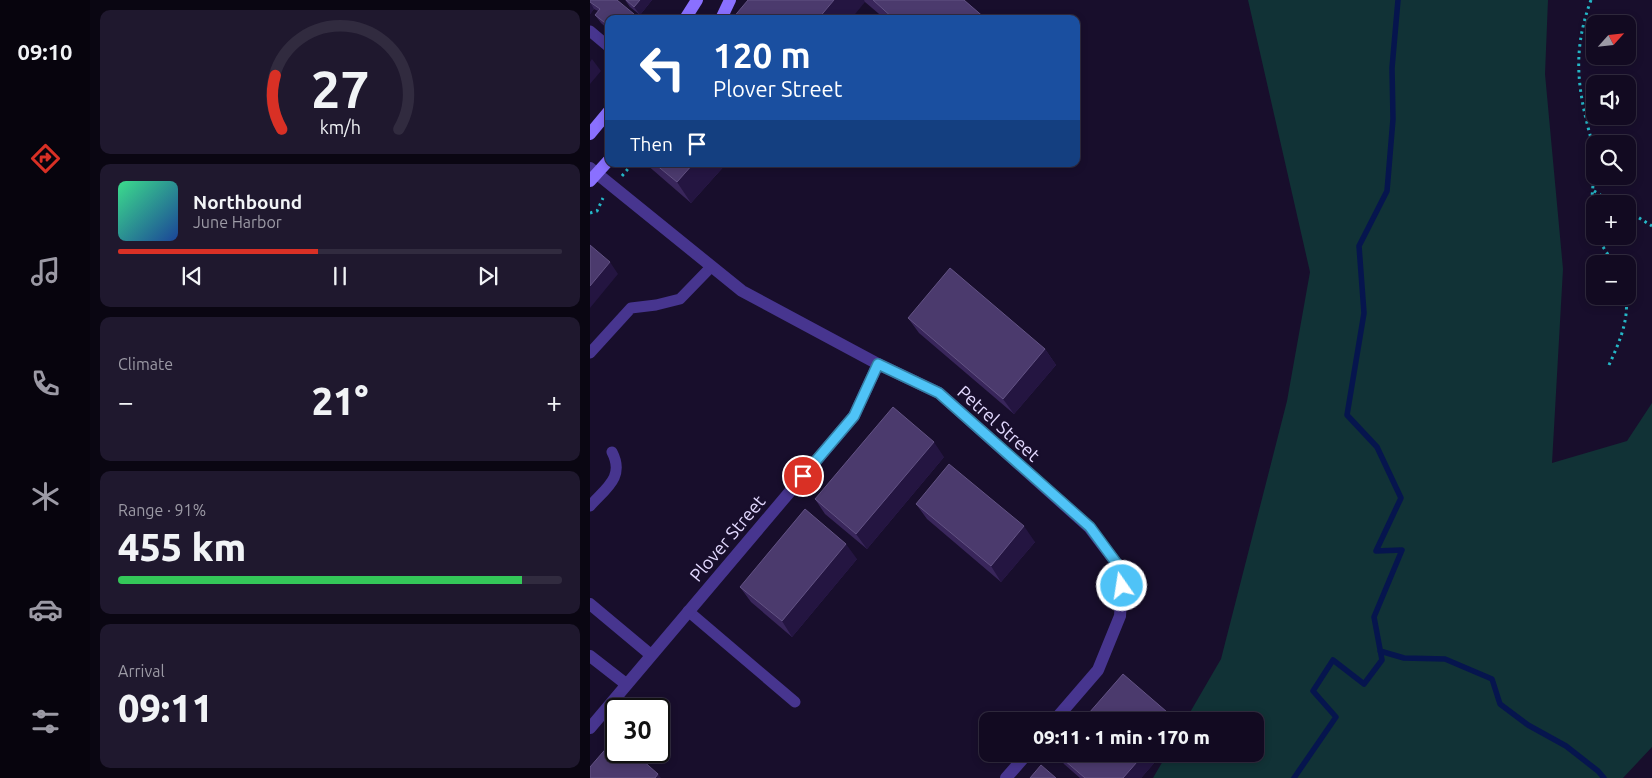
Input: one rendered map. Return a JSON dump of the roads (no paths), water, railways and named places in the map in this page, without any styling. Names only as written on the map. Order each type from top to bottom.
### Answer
[{"type":"street","points":[[688,15],[697,0]]},
{"type":"street","points":[[723,15],[730,0]]},
{"type":"street","points":[[590,134],[605,116]]},
{"type":"street","points":[[592,175],[605,164]]},
{"type":"street","name":"Petrel Street","points":[[592,175],[742,291],[878,364],[939,393],[1090,527],[1123,572],[1120,616],[1098,670],[1062,712]]},
{"type":"street","name":"Plover Street","points":[[590,728],[854,416],[878,364]]},
{"type":"street","points":[[590,604],[651,655]]},
{"type":"street","points":[[590,656],[626,684]]},
{"type":"street","points":[[1006,778],[1020,762]]},
{"type":"lane","points":[[590,31],[605,44]]},
{"type":"lane","points":[[590,353],[631,308],[656,305],[680,299],[711,266]]},
{"type":"lane","points":[[590,506],[616,477],[618,463],[612,452]]},
{"type":"lane","points":[[688,611],[795,702]]},
{"type":"waterway","points":[[1294,778],[1336,717],[1313,691],[1333,660],[1364,684],[1382,660],[1374,617],[1402,550],[1376,551],[1401,498],[1377,447],[1347,415],[1364,313],[1359,246],[1387,191],[1393,119],[1392,68],[1398,0]]},
{"type":"waterway","points":[[1380,651],[1404,658],[1445,659],[1492,679],[1500,704],[1528,725],[1566,746],[1604,778]]}]
